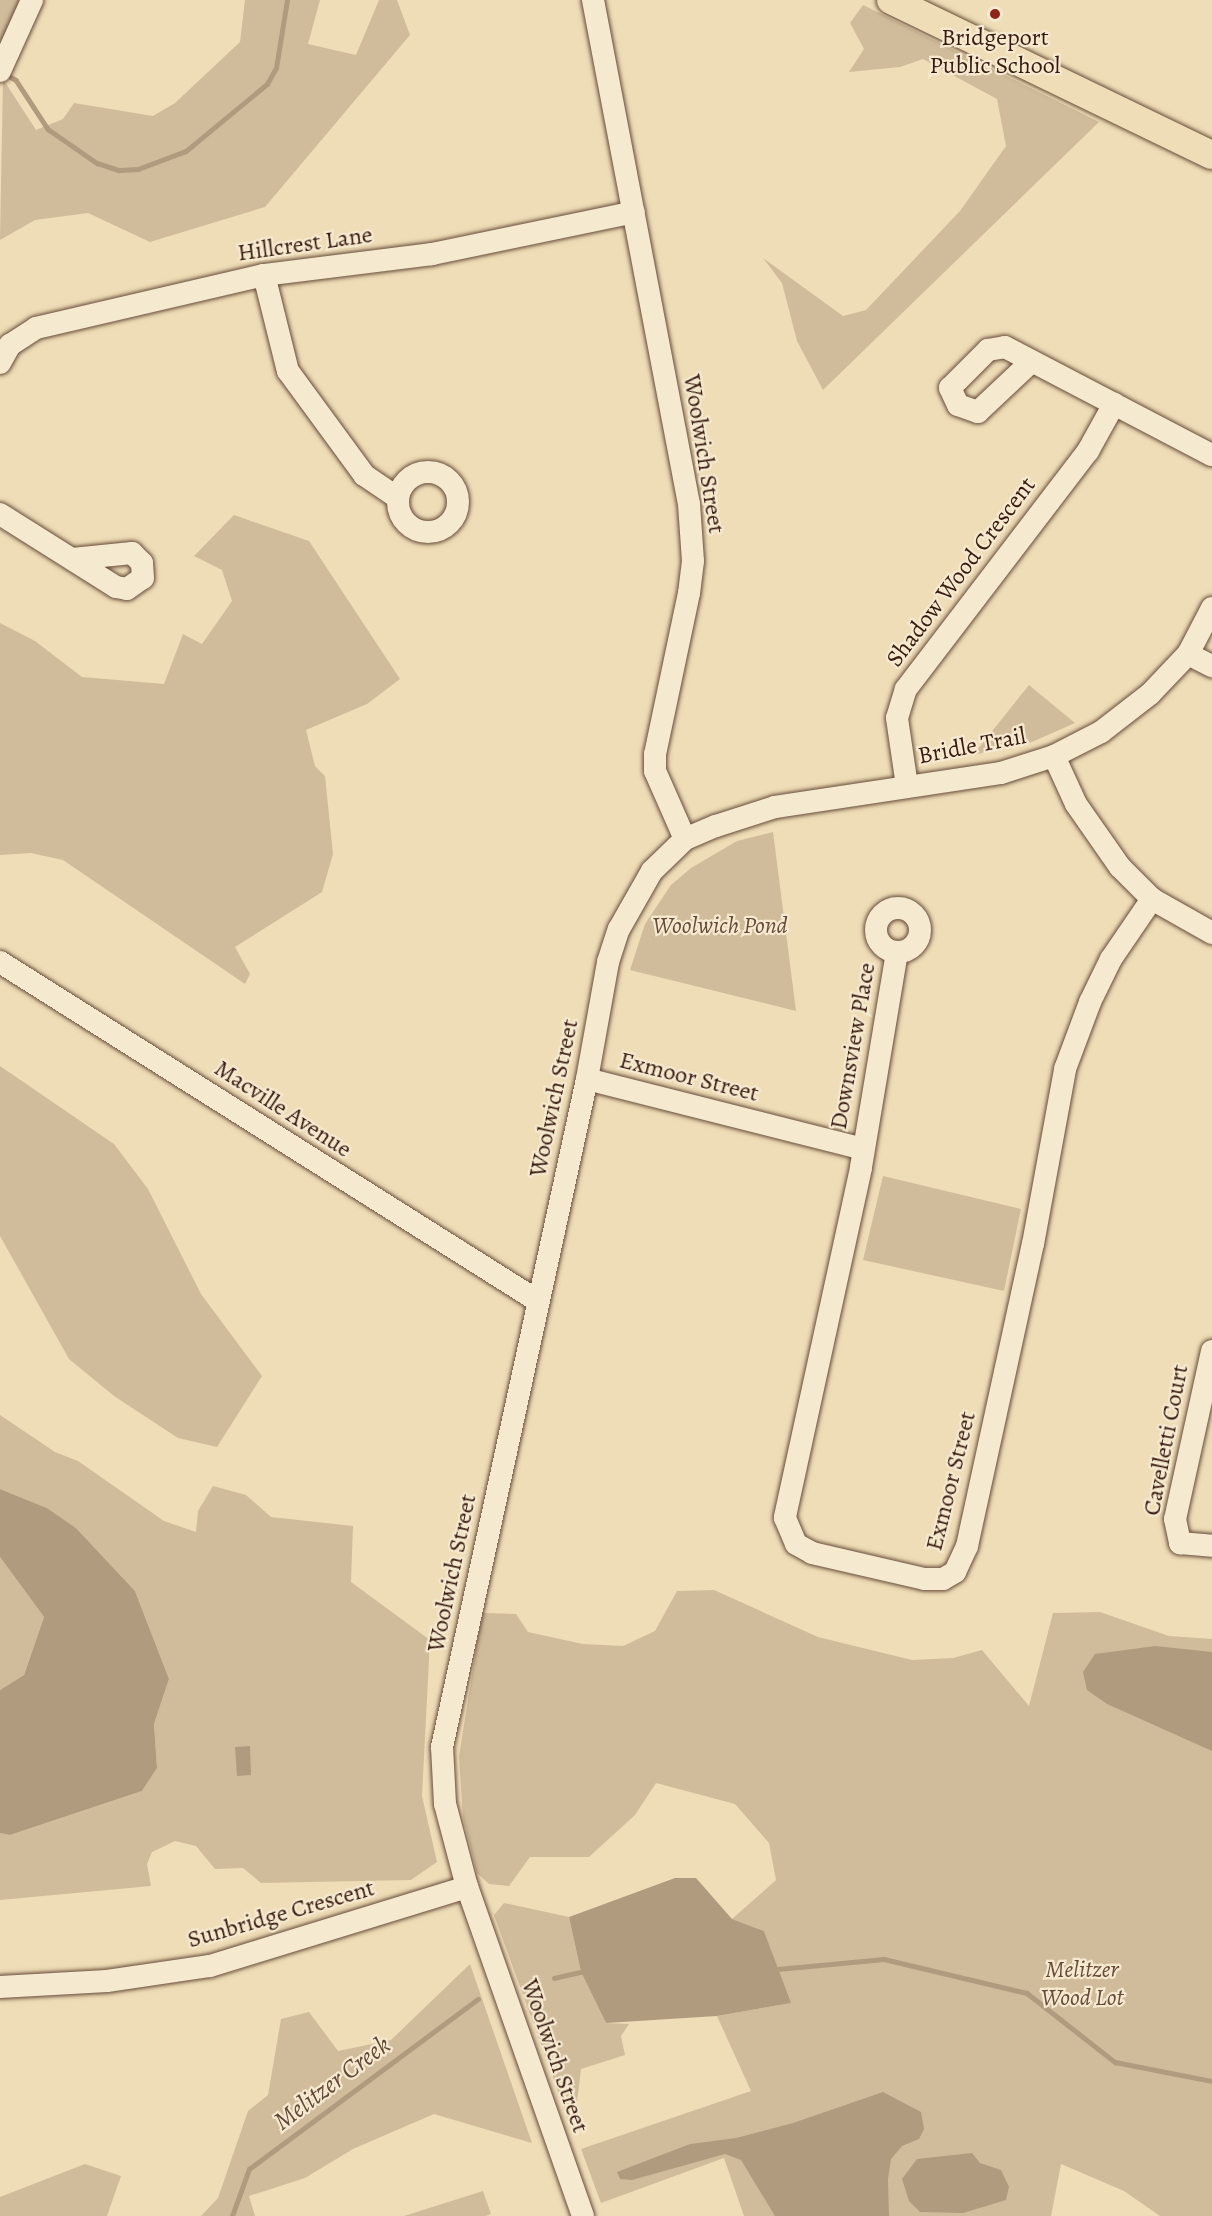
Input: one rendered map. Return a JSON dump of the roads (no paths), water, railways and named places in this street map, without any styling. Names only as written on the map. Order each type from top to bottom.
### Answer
[{"type":"main road","points":[[891,0],[1212,155]]},
{"type":"street","points":[[3,66],[32,0]]},
{"type":"street","name":"Woolwich Street","points":[[583,2216],[467,1887],[445,1804],[442,1747],[587,1079],[608,962],[619,929],[652,871],[685,839],[656,771],[655,754],[689,593],[693,561],[689,504],[593,0]]},
{"type":"street","name":"Hillcrest Lane","points":[[0,363],[10,345],[36,328],[264,275],[432,254],[634,212]]},
{"type":"street","points":[[264,275],[288,371],[364,475],[398,498]]},
{"type":"street","points":[[1031,362],[1212,454]]},
{"type":"street","name":"Shadow Wood Crescent","points":[[907,786],[897,718],[906,689],[1088,452],[1114,404]]},
{"type":"street","points":[[0,514],[72,559]]},
{"type":"street","name":"Bridle Trail","points":[[685,839],[774,807],[1001,773],[1054,756],[1101,732],[1150,694],[1188,654],[1212,608]]},
{"type":"street","points":[[1188,654],[1212,666]]},
{"type":"street","points":[[1054,756],[1093,833],[1152,899],[1212,933]]},
{"type":"street","name":"Exmoor Street","points":[[587,1079],[863,1149],[785,1518],[796,1544],[812,1553],[925,1579],[943,1579],[955,1572],[969,1538],[1033,1244],[1065,1069],[1090,1002],[1111,959],[1152,899]]},
{"type":"street","name":"Downsview Place","points":[[863,1149],[897,952]]},
{"type":"street","name":"Macville Avenue","points":[[0,962],[538,1301]]},
{"type":"street","name":"Cavelletti Court","points":[[1212,1350],[1174,1519],[1180,1542],[1212,1546]]},
{"type":"street","name":"Sunbridge Crescent","points":[[0,1987],[107,1981],[210,1966],[467,1887]]},
{"type":"waterway","points":[[7,75],[16,80],[48,129],[97,163],[119,170],[138,169],[186,151],[267,84],[276,68],[287,0]]},
{"type":"waterway","name":"Melitzer Creek","points":[[778,1969],[884,1959],[1027,1993],[1115,2062],[1212,2081]]},
{"type":"waterway","points":[[554,1978],[581,1972]]},
{"type":"waterway","name":"Melitzer Creek","points":[[232,2216],[249,2169],[478,1999]]},
{"type":"place","name":"Bridgeport Public School","points":[[995,14]]},
{"type":"park label","name":"Woolwich Pond","points":[[720,926]]},
{"type":"park label","name":"Melitzer Wood Lot","points":[[1082,1984]]}]
